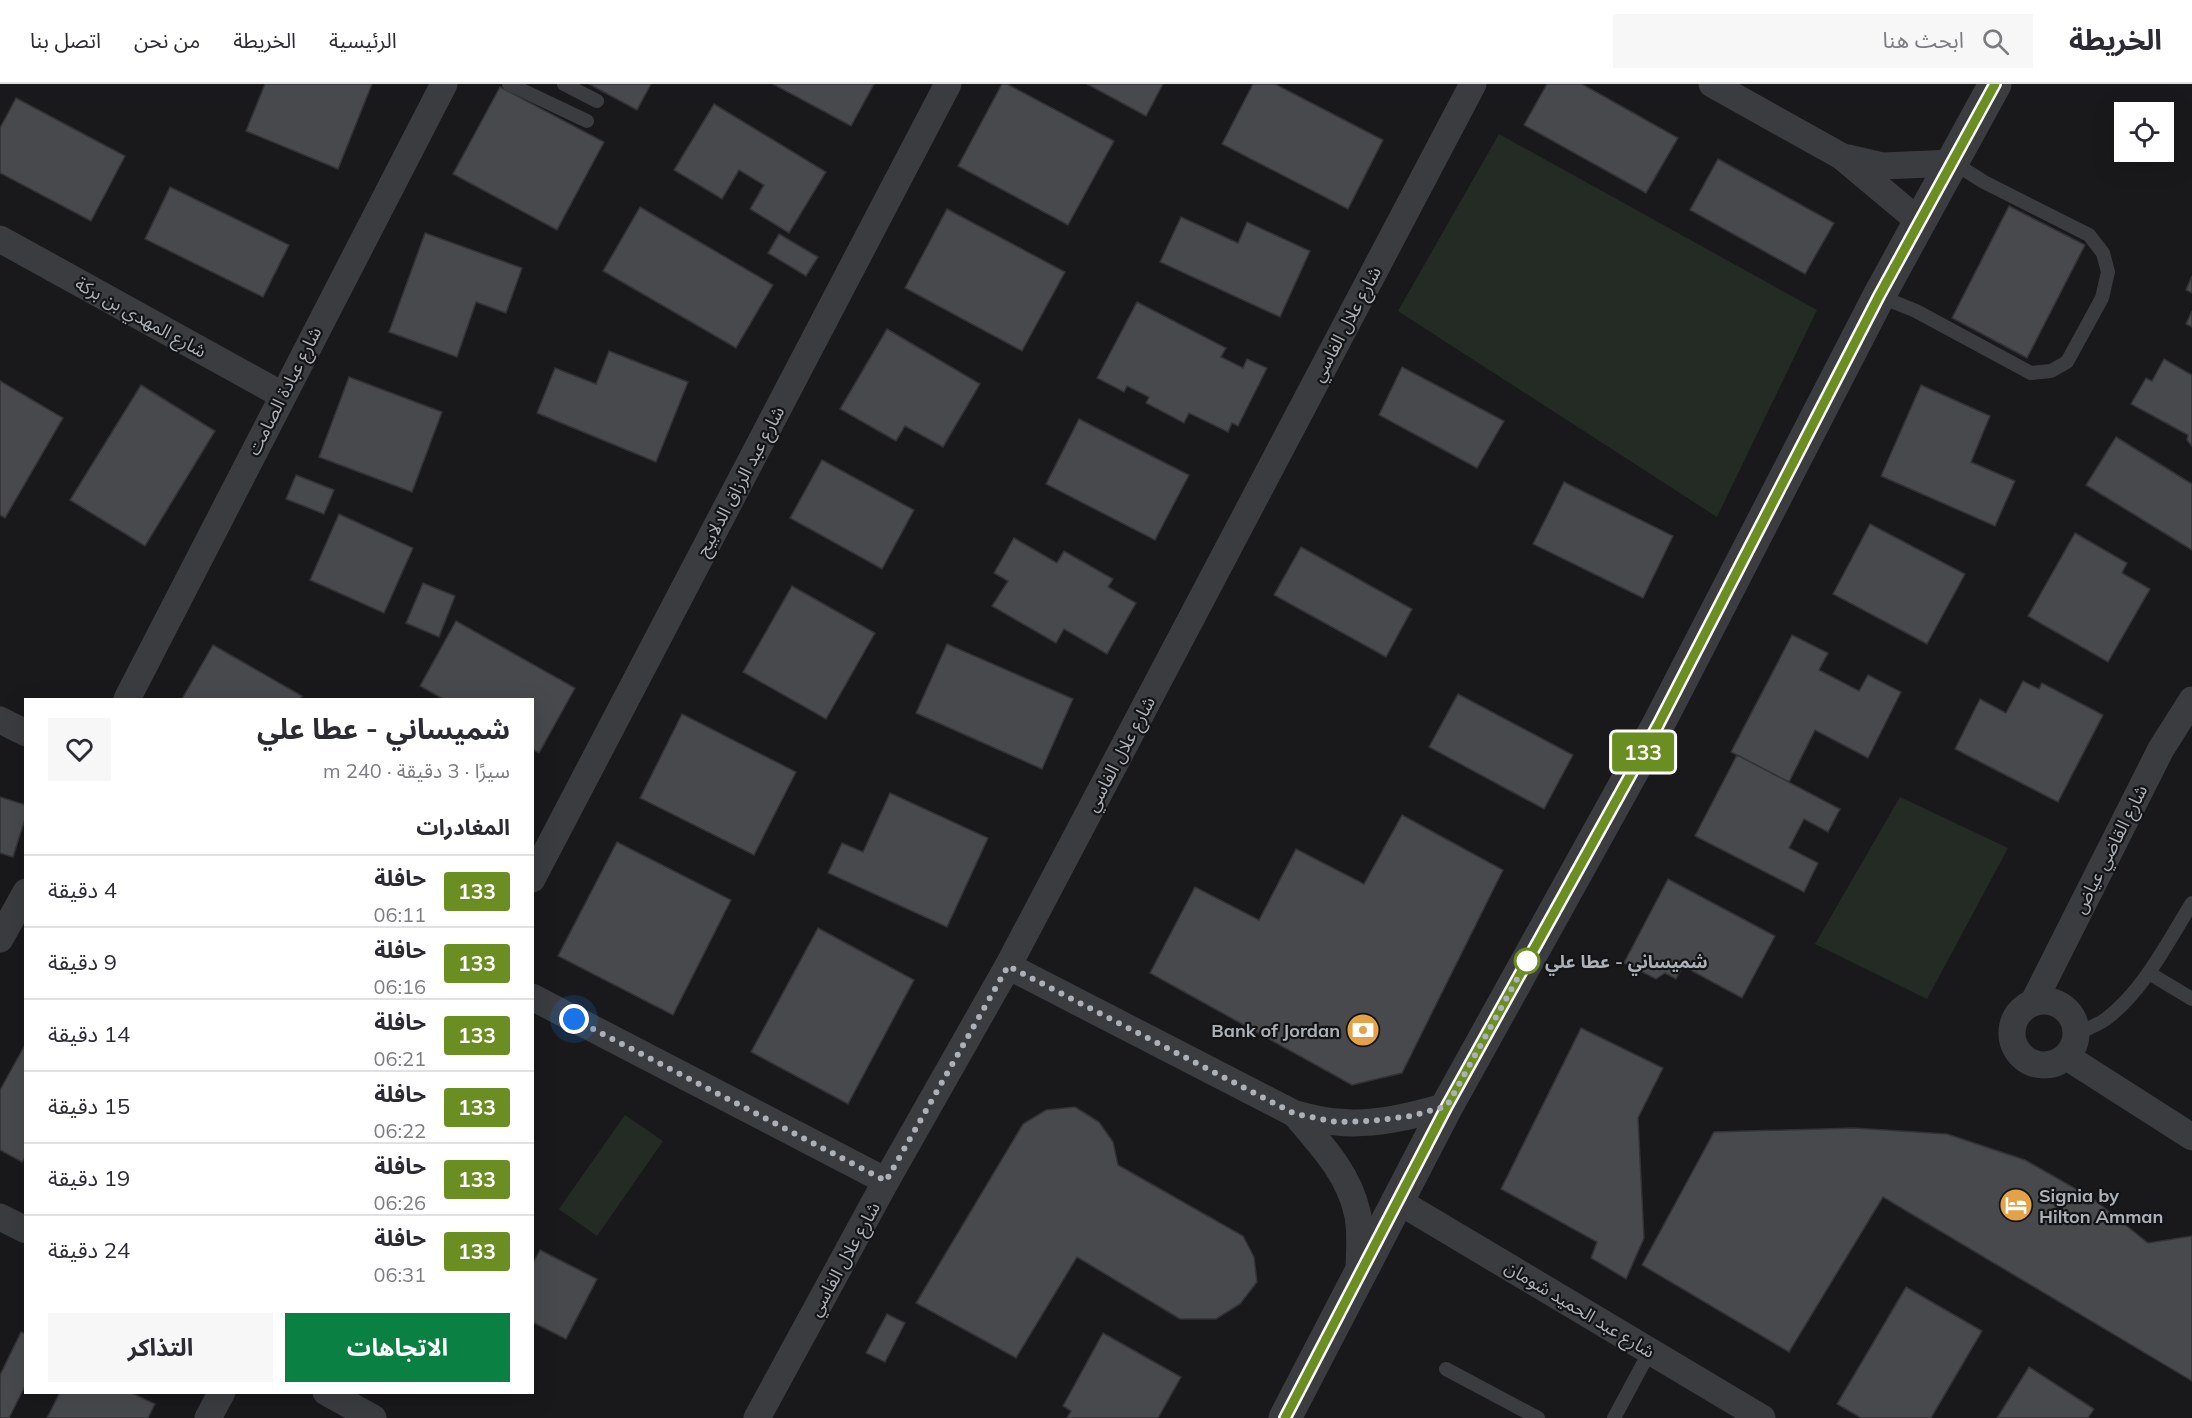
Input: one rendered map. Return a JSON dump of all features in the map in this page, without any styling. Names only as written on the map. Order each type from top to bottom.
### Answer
[{"type":"street","name":"شارع عبادة الصامت","points":[[128,698],[444,84]]},
{"type":"street","name":"شارع عبد الرزاق الدلابيح","points":[[534,875],[948,84]]},
{"type":"street","name":"شارع علال الفاسي","points":[[757,1418],[886,1181],[1008,966],[1473,84]]},
{"type":"street","points":[[1712,84],[1841,156],[1920,222]]},
{"type":"street","points":[[1285,1418],[1447,1106],[1658,725],[1879,296],[1954,163],[1995,84]]},
{"type":"street","points":[[1841,156],[1882,166],[1954,163]]},
{"type":"street","name":"شارع المهدي بن بركة","points":[[0,239],[282,395]]},
{"type":"street","name":"شارع القاضي عياض","points":[[2034,1002],[2161,748],[2192,700]]},
{"type":"street","points":[[0,720],[24,732]]},
{"type":"street","points":[[0,939],[24,896]]},
{"type":"street","points":[[1008,966],[1295,1114],[1337,1122],[1370,1121],[1412,1116],[1447,1106]]},
{"type":"street","points":[[534,998],[886,1181]]},
{"type":"street","points":[[2046,1000],[2063,1007],[2074,1022],[2072,1045],[2045,1066],[2034,1064],[2016,1050],[2012,1038],[2016,1016],[2034,1002],[2046,1000]]},
{"type":"street","points":[[2072,1045],[2192,1137]]},
{"type":"street","points":[[1295,1114],[1334,1159],[1350,1188],[1358,1213],[1359,1273]]},
{"type":"street","name":"شارع عبد الحميد شومان","points":[[1398,1201],[1762,1418]]},
{"type":"street","points":[[0,1217],[24,1229]]},
{"type":"street","points":[[208,1418],[221,1394]]},
{"type":"street","points":[[330,1394],[374,1418]]},
{"type":"lane","points":[[509,84],[587,121]]},
{"type":"lane","points":[[564,84],[597,101]]},
{"type":"lane","points":[[1879,296],[1916,311],[2031,373],[2051,371],[2067,362],[2102,298],[2108,272],[2103,253],[2089,236],[1984,182],[1954,163]]},
{"type":"lane","points":[[2072,1045],[2129,998],[2149,973],[2192,903]]},
{"type":"lane","points":[[2149,973],[2192,999]]},
{"type":"lane","points":[[1614,1418],[1650,1351]]},
{"type":"lane","points":[[1446,1369],[1538,1418]]},
{"type":"shaded area","points":[[1499,134],[1817,310],[1717,517],[1398,311]]},
{"type":"shaded area","points":[[1900,797],[2008,848],[1927,999],[1815,944]]},
{"type":"shaded area","points":[[625,1115],[663,1141],[597,1236],[559,1209]]},
{"type":"building","points":[[265,84],[372,84],[338,169],[246,131]]},
{"type":"building","points":[[589,84],[651,84],[637,110]]},
{"type":"building","points":[[773,84],[874,84],[851,126]]},
{"type":"building","points":[[1002,84],[1007,84],[1114,141],[1068,225],[958,166]]},
{"type":"building","points":[[1087,84],[1163,84],[1146,116]]},
{"type":"building","points":[[1253,84],[1275,84],[1383,140],[1348,209],[1222,144]]},
{"type":"building","points":[[1547,84],[1582,84],[1678,138],[1646,193],[1524,125]]},
{"type":"building","points":[[500,87],[604,142],[557,230],[453,174]]},
{"type":"building","points":[[16,98],[125,156],[91,221],[0,173],[0,128]]},
{"type":"building","points":[[714,104],[826,172],[789,233],[750,209],[764,185],[739,170],[722,199],[674,170]]},
{"type":"building","points":[[1718,159],[1834,223],[1805,274],[1690,210]]},
{"type":"building","points":[[170,187],[289,245],[263,297],[145,239]]},
{"type":"building","points":[[2009,206],[2085,245],[2027,358],[1952,318]]},
{"type":"building","points":[[640,207],[773,285],[736,348],[603,271]]},
{"type":"building","points":[[947,209],[1065,272],[1022,351],[905,288]]},
{"type":"building","points":[[1181,217],[1238,243],[1247,222],[1310,251],[1280,317],[1160,262]]},
{"type":"building","points":[[425,233],[522,268],[506,313],[476,302],[457,357],[389,332]]},
{"type":"building","points":[[779,234],[818,257],[806,276],[768,253]]},
{"type":"building","points":[[2192,276],[2192,293],[2186,290]]},
{"type":"building","points":[[1137,302],[1226,348],[1221,357],[1243,368],[1247,359],[1267,368],[1238,426],[1232,423],[1228,432],[1189,413],[1184,423],[1146,403],[1149,397],[1127,386],[1124,392],[1097,378]]},
{"type":"building","points":[[2192,311],[2192,327],[2186,324]]},
{"type":"building","points":[[887,329],[980,384],[943,447],[905,426],[896,441],[840,409]]},
{"type":"building","points":[[609,351],[688,382],[656,462],[537,413],[555,368],[596,384]]},
{"type":"building","points":[[2164,359],[2192,375],[2192,446],[2187,440],[2188,435],[2131,404],[2146,378],[2152,381]]},
{"type":"building","points":[[1402,367],[1504,421],[1477,468],[1379,415]]},
{"type":"building","points":[[349,377],[442,412],[412,492],[319,457]]},
{"type":"building","points":[[0,381],[63,418],[5,518],[0,515]]},
{"type":"building","points":[[141,385],[215,431],[145,546],[70,500]]},
{"type":"building","points":[[1921,385],[1990,416],[1971,462],[2015,481],[1995,526],[1881,476]]},
{"type":"building","points":[[1079,419],[1189,475],[1155,540],[1046,484]]},
{"type":"building","points":[[2116,437],[2192,484],[2192,550],[2086,485]]},
{"type":"building","points":[[822,460],[914,510],[882,569],[790,518]]},
{"type":"building","points":[[296,475],[334,490],[324,514],[286,499]]},
{"type":"building","points":[[1564,482],[1673,536],[1643,598],[1533,544]]},
{"type":"building","points":[[339,514],[413,548],[384,613],[310,580]]},
{"type":"building","points":[[1870,524],[1965,574],[1927,644],[1833,594]]},
{"type":"building","points":[[2075,533],[2127,563],[2122,573],[2150,589],[2108,662],[2028,616]]},
{"type":"building","points":[[1014,538],[1057,563],[1064,551],[1113,579],[1108,587],[1136,603],[1107,654],[1064,629],[1056,643],[992,606],[1008,581],[994,573]]},
{"type":"building","points":[[1301,547],[1412,609],[1386,657],[1274,595]]},
{"type":"building","points":[[423,583],[455,596],[439,637],[406,623]]},
{"type":"building","points":[[792,586],[875,633],[826,719],[743,672]]},
{"type":"building","points":[[456,621],[575,688],[539,753],[534,750],[534,698],[441,698],[420,686]]},
{"type":"building","points":[[1792,635],[1828,653],[1819,670],[1859,691],[1868,675],[1901,692],[1868,758],[1815,730],[1789,782],[1731,752]]},
{"type":"building","points":[[947,644],[1073,699],[1042,769],[916,713]]},
{"type":"building","points":[[213,645],[302,696],[301,698],[183,698]]},
{"type":"building","points":[[2023,681],[2039,689],[2042,683],[2103,715],[2058,802],[1955,749],[1980,699],[2006,713]]},
{"type":"building","points":[[1458,694],[1573,755],[1544,809],[1429,747]]},
{"type":"building","points":[[682,714],[796,772],[754,855],[640,798]]},
{"type":"building","points":[[1737,755],[1840,809],[1828,832],[1804,819],[1789,848],[1818,863],[1804,892],[1695,836]]},
{"type":"building","points":[[890,793],[988,838],[947,927],[828,873],[842,843],[863,852]]},
{"type":"building","points":[[0,797],[24,804],[24,822],[13,857],[0,853]]},
{"type":"building","points":[[1402,815],[1503,870],[1402,1073],[1352,1085],[1150,973],[1195,887],[1259,920],[1296,849],[1364,884]]},
{"type":"building","points":[[617,842],[731,900],[673,1015],[558,956]]},
{"type":"building","points":[[1668,879],[1775,936],[1742,998],[1683,966],[1676,979],[1665,973],[1656,979],[1624,963]]},
{"type":"building","points":[[818,928],[914,980],[848,1104],[751,1052]]},
{"type":"building","points":[[1581,1028],[1663,1068],[1638,1118],[1644,1238],[1626,1279],[1591,1258],[1597,1242],[1501,1189]]},
{"type":"building","points":[[24,1047],[24,1159],[22,1162],[0,1150],[0,1090]]},
{"type":"building","points":[[1075,1107],[1099,1122],[1113,1142],[1118,1165],[1243,1236],[1254,1257],[1257,1282],[1240,1304],[1216,1319],[1180,1319],[1077,1257],[1016,1358],[916,1303],[1023,1124],[1046,1110]]},
{"type":"building","points":[[1854,1128],[1947,1134],[2025,1160],[2092,1198],[2148,1243],[2192,1236],[2192,1381],[1883,1197],[1789,1352],[1642,1265],[1714,1132]]},
{"type":"building","points":[[540,1250],[597,1279],[566,1339],[534,1323],[534,1261]]},
{"type":"building","points":[[1906,1287],[1982,1331],[1931,1418],[1861,1418],[1837,1404]]},
{"type":"building","points":[[887,1314],[905,1323],[885,1362],[866,1353]]},
{"type":"building","points":[[21,1332],[24,1333],[24,1388],[9,1418],[0,1418],[0,1375]]},
{"type":"building","points":[[1103,1333],[1181,1377],[1158,1418],[1067,1418],[1071,1411],[1063,1406]]},
{"type":"building","points":[[2029,1367],[2094,1409],[2088,1418],[1997,1418]]},
{"type":"building","points":[[59,1394],[134,1394],[155,1404],[148,1418],[47,1418]]},
{"type":"bus line","name":"133","points":[[1285,1418],[1447,1106],[1658,725],[1879,296],[1954,163],[1995,84]]},
{"type":"place","name":"شميساني - عطا علي","points":[[1527,961]]},
{"type":"place","name":"Bank of Jordan","points":[[1363,1030]]},
{"type":"place","name":"Signia by Hilton Amman","points":[[2016,1205]]},
{"type":"route","points":[[574,1019],[886,1181],[1008,966],[1295,1114],[1337,1122],[1412,1116],[1447,1106],[1527,961]]}]
